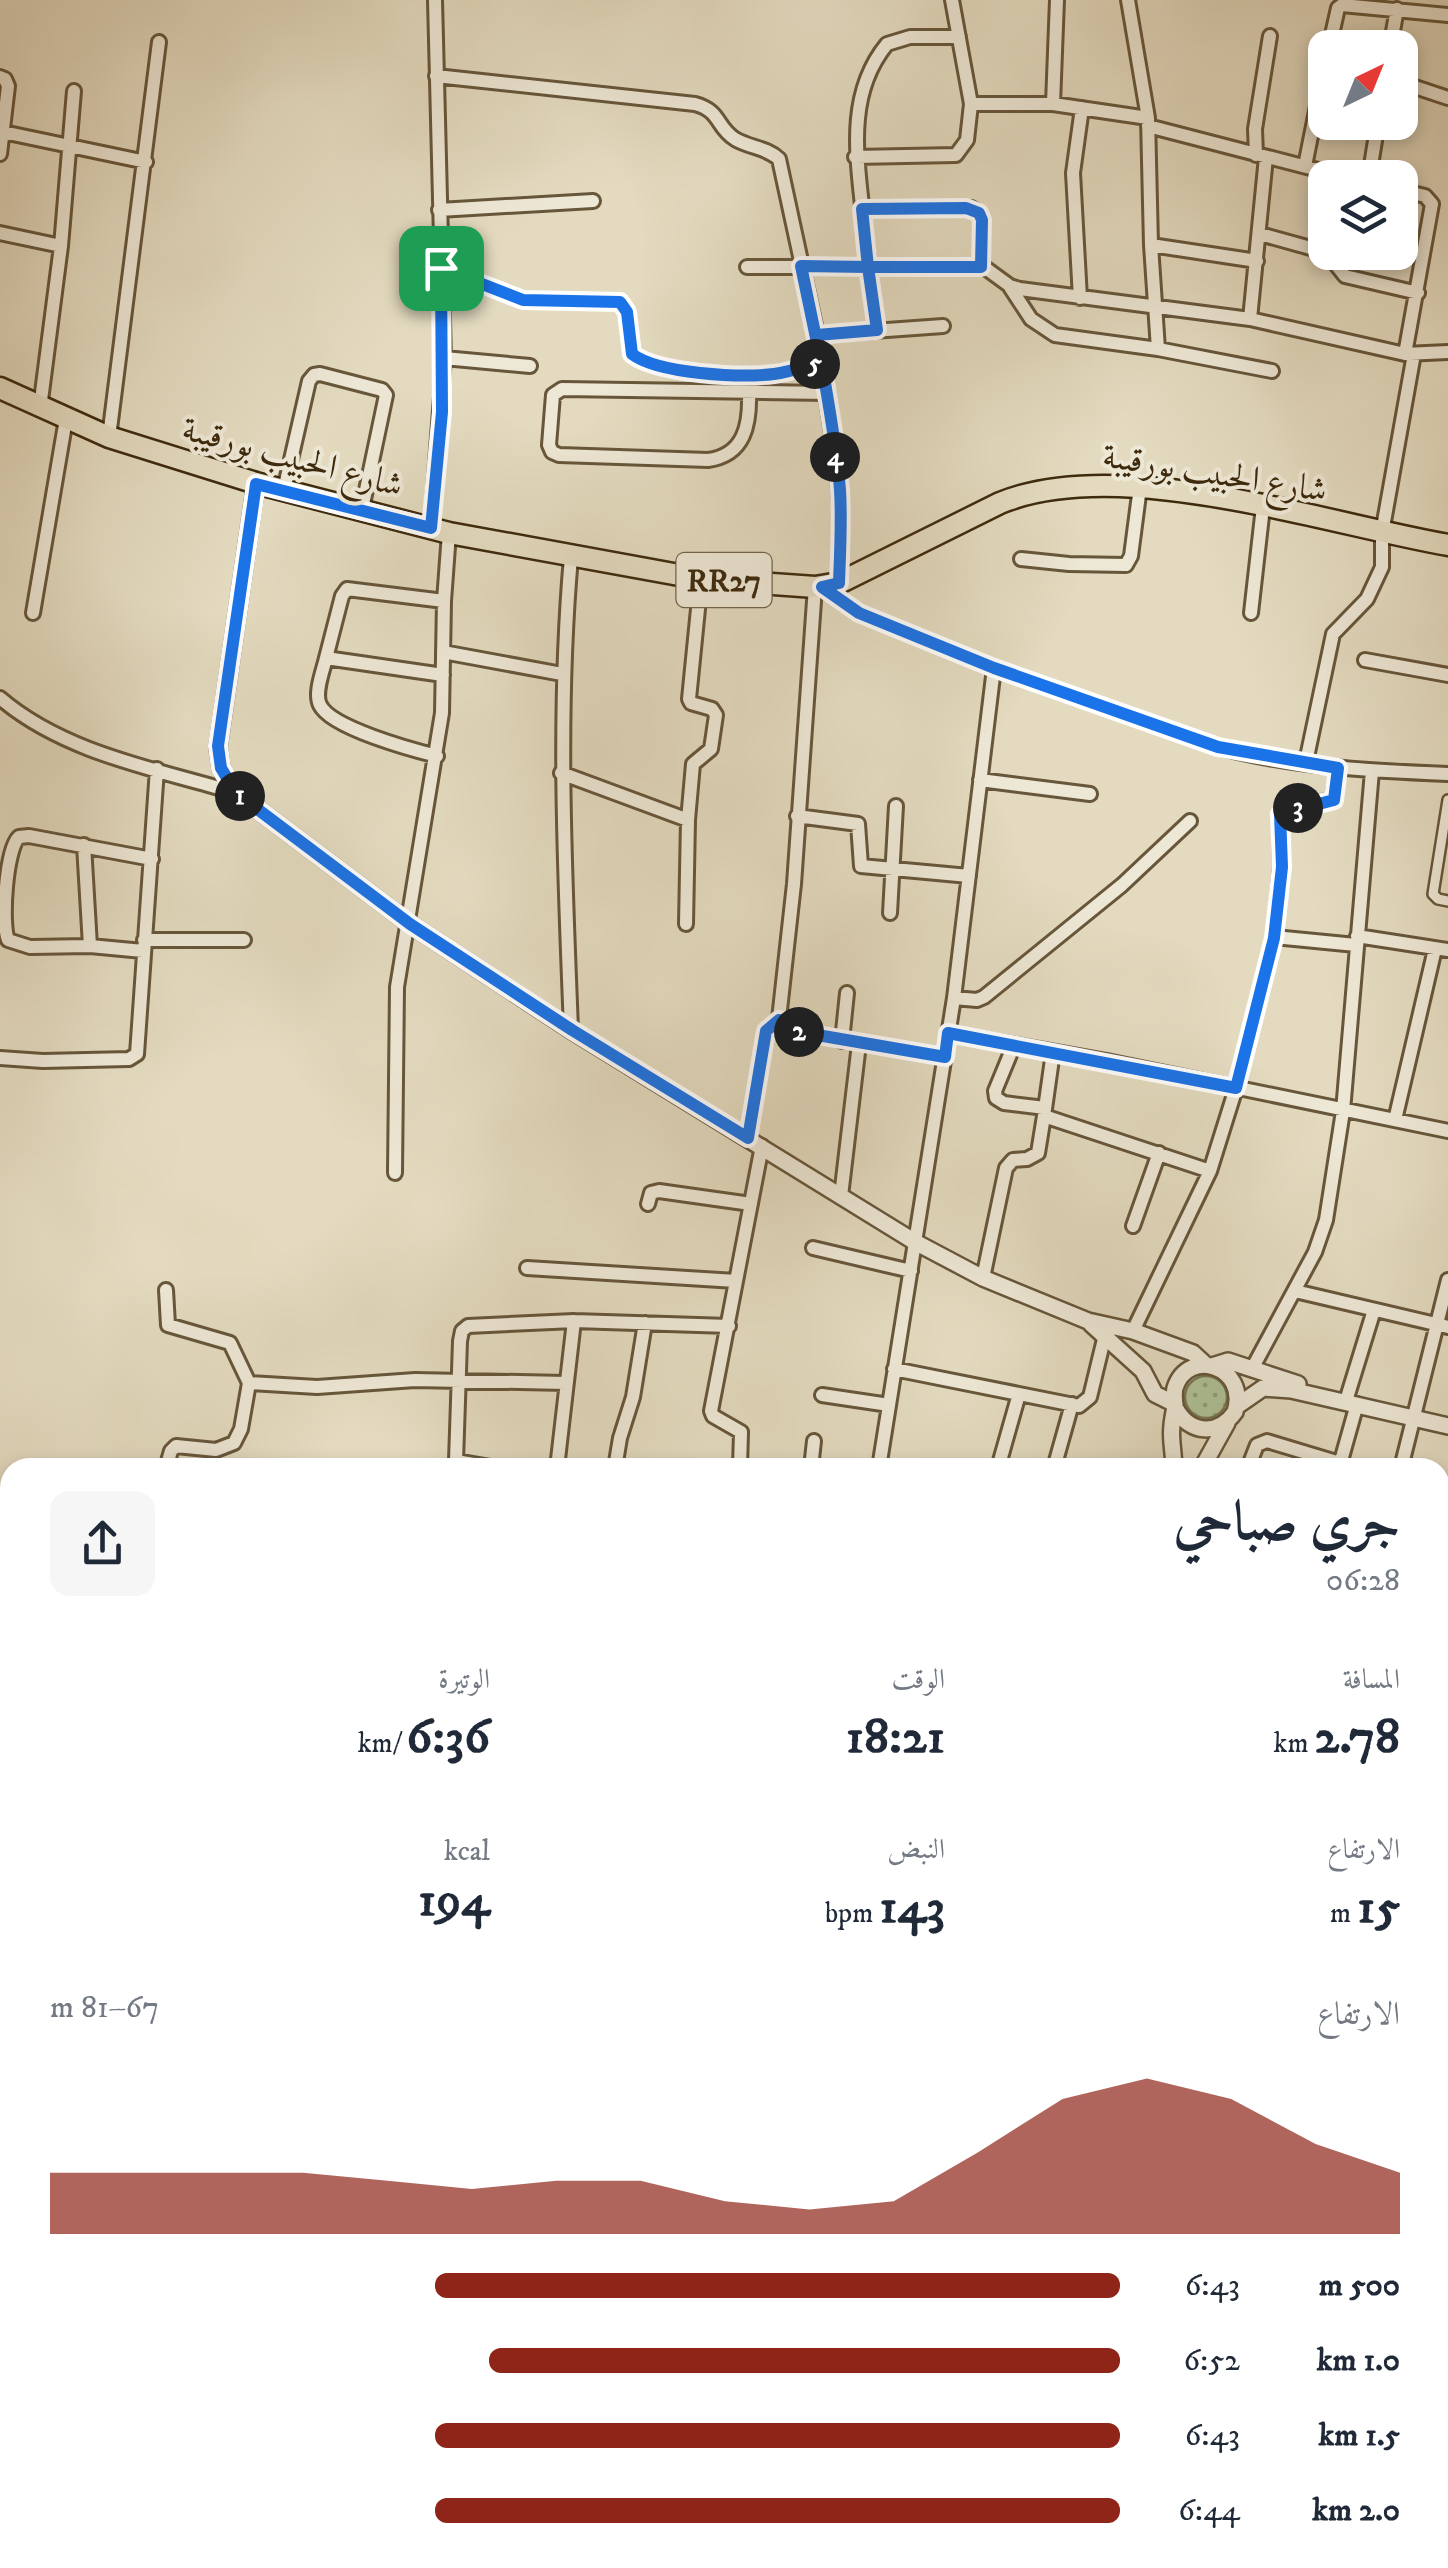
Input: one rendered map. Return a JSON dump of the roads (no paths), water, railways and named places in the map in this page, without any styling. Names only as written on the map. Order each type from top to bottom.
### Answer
[{"type":"main road","name":"شارع الحبيب بورقيبة","points":[[0,388],[109,437],[256,484],[571,558],[701,579],[825,586],[1000,502],[1028,492],[1072,485],[1140,487],[1263,507],[1448,546]]},
{"type":"street","points":[[395,1173],[396,1002],[401,952],[410,924],[438,756],[444,675],[440,530],[444,358],[435,0]]},
{"type":"street","points":[[855,157],[956,155],[967,140],[971,104],[952,0]]},
{"type":"street","points":[[1053,104],[1057,0]]},
{"type":"street","points":[[1128,0],[1148,122],[1158,349]]},
{"type":"street","points":[[1333,30],[1339,6],[1448,15]]},
{"type":"street","points":[[1393,30],[1396,8]]},
{"type":"street","points":[[877,330],[855,157],[859,108],[876,60],[887,44],[910,38],[959,36]]},
{"type":"street","points":[[1250,319],[1260,234],[1261,156],[1256,130],[1270,36]]},
{"type":"street","points":[[109,437],[159,42]]},
{"type":"street","points":[[436,76],[694,104],[710,109],[731,136],[779,159],[817,335],[839,484],[797,816],[779,1020],[794,1031],[945,1057]]},
{"type":"street","points":[[0,77],[5,78],[8,86],[0,154]]},
{"type":"street","points":[[1418,88],[1448,98]]},
{"type":"street","points":[[40,408],[61,246],[66,147],[74,91]]},
{"type":"street","points":[[971,104],[1082,108],[1148,122],[1308,167]]},
{"type":"street","points":[[1080,298],[1073,173],[1082,108]]},
{"type":"street","points":[[3,132],[146,162]]},
{"type":"street","points":[[1305,166],[1310,140]]},
{"type":"street","points":[[1306,762],[1330,642],[1367,599],[1380,575],[1384,556],[1382,534],[1432,204],[1418,194]]},
{"type":"street","points":[[439,210],[593,201]]},
{"type":"street","points":[[862,209],[976,211],[982,220],[981,267]]},
{"type":"street","points":[[0,233],[61,246]]},
{"type":"street","points":[[1260,234],[1308,247]]},
{"type":"street","points":[[1151,245],[1257,261]]},
{"type":"street","points":[[441,268],[523,300],[620,302],[627,312],[632,354],[648,362],[688,371],[756,375],[821,362]]},
{"type":"street","points":[[746,268],[988,268],[1010,286],[1032,319],[1047,331],[1089,342],[1158,349],[1272,371]]},
{"type":"street","points":[[1340,270],[1345,276],[1418,293]]},
{"type":"street","points":[[1010,286],[1250,319],[1410,354],[1448,352]]},
{"type":"street","points":[[817,335],[943,326]]},
{"type":"street","points":[[444,358],[530,366]]},
{"type":"street","points":[[284,490],[309,381],[320,374],[382,390],[386,395],[362,509]]},
{"type":"street","points":[[749,393],[750,422],[746,432],[735,448],[716,460],[559,455],[549,446],[552,400],[558,390],[826,393]]},
{"type":"street","points":[[33,613],[66,419]]},
{"type":"street","points":[[236,793],[221,768],[218,746],[256,484]]},
{"type":"street","points":[[1021,559],[1126,565],[1131,556],[1140,487]]},
{"type":"street","points":[[1251,613],[1263,507]]},
{"type":"street","points":[[571,558],[562,674],[561,773],[572,1030]]},
{"type":"street","points":[[686,924],[693,764],[710,749],[716,715],[712,709],[692,704],[689,698],[701,579]]},
{"type":"street","points":[[825,586],[859,613],[994,668],[1218,747],[1338,768],[1448,774]]},
{"type":"street","points":[[438,756],[379,739],[326,713],[318,696],[347,589],[444,600]]},
{"type":"street","points":[[443,652],[562,674]]},
{"type":"street","points":[[326,658],[444,675]]},
{"type":"street","points":[[1365,660],[1448,675]]},
{"type":"street","points":[[880,1458],[954,998],[994,668]]},
{"type":"street","points":[[0,698],[48,732],[236,793],[410,924],[572,1030],[915,1242],[983,1278],[1088,1321],[1133,1331],[1193,1353],[1228,1374],[1234,1382],[1237,1406]]},
{"type":"street","points":[[1133,1331],[1210,1171],[1236,1088],[1274,938],[1282,867],[1280,814],[1334,800],[1338,768]]},
{"type":"street","points":[[0,1058],[43,1062],[135,1056],[139,1046],[157,769]]},
{"type":"street","points":[[1252,1369],[1323,1236],[1343,1111],[1372,771]]},
{"type":"street","points":[[561,773],[688,820]]},
{"type":"street","points":[[980,780],[1090,794]]},
{"type":"street","points":[[1448,800],[1433,894],[1448,900]]},
{"type":"street","points":[[890,913],[896,806]]},
{"type":"street","points":[[797,816],[858,824],[859,864],[970,876]]},
{"type":"street","points":[[954,998],[984,997],[1122,884],[1190,821]]},
{"type":"street","points":[[152,859],[84,844],[20,837],[12,844],[4,925],[6,943],[30,947],[244,940]]},
{"type":"street","points":[[84,844],[90,946]]},
{"type":"street","points":[[1274,938],[1442,950],[1394,1120]]},
{"type":"street","points":[[842,1041],[847,992]]},
{"type":"street","points":[[740,1458],[741,1432],[711,1412],[751,1204],[766,1031],[779,1020]]},
{"type":"street","points":[[948,1033],[1448,1130]]},
{"type":"street","points":[[841,1196],[859,1044]]},
{"type":"street","points":[[1014,1045],[996,1098],[1210,1171]]},
{"type":"street","points":[[983,1278],[1006,1168],[1013,1160],[1038,1153],[1053,1052]]},
{"type":"street","points":[[1133,1226],[1159,1153]]},
{"type":"street","points":[[648,1204],[651,1193],[659,1191],[751,1204]]},
{"type":"street","points":[[812,1248],[910,1270]]},
{"type":"street","points":[[527,1268],[736,1281]]},
{"type":"street","points":[[1404,1458],[1443,1326],[1448,1280]]},
{"type":"street","points":[[166,1290],[168,1326],[230,1342],[249,1383],[241,1428],[234,1442],[216,1450],[176,1446],[169,1458]]},
{"type":"street","points":[[1295,1291],[1443,1326]]},
{"type":"street","points":[[1341,1458],[1374,1310]]},
{"type":"street","points":[[456,1458],[461,1334],[468,1326],[574,1321],[729,1326]]},
{"type":"street","points":[[558,1458],[574,1321]]},
{"type":"street","points":[[1088,1321],[1143,1371],[1155,1394],[1175,1406],[1188,1425],[1218,1428],[1227,1422]]},
{"type":"street","points":[[617,1458],[632,1406],[646,1323]]},
{"type":"street","points":[[894,1369],[1079,1406],[1088,1402],[1105,1334]]},
{"type":"street","points":[[1173,1458],[1170,1427],[1178,1381],[1190,1370],[1228,1361],[1294,1382],[1324,1398]]},
{"type":"street","points":[[249,1383],[317,1386],[459,1380],[566,1384]]},
{"type":"street","points":[[1207,1458],[1237,1406],[1267,1388],[1448,1426]]},
{"type":"street","points":[[1001,1458],[1019,1394]]},
{"type":"street","points":[[822,1395],[888,1404]]},
{"type":"street","points":[[1057,1458],[1072,1404]]},
{"type":"street","points":[[811,1458],[814,1440]]},
{"type":"street","points":[[1252,1458],[1258,1445],[1267,1440],[1320,1458]]}]
